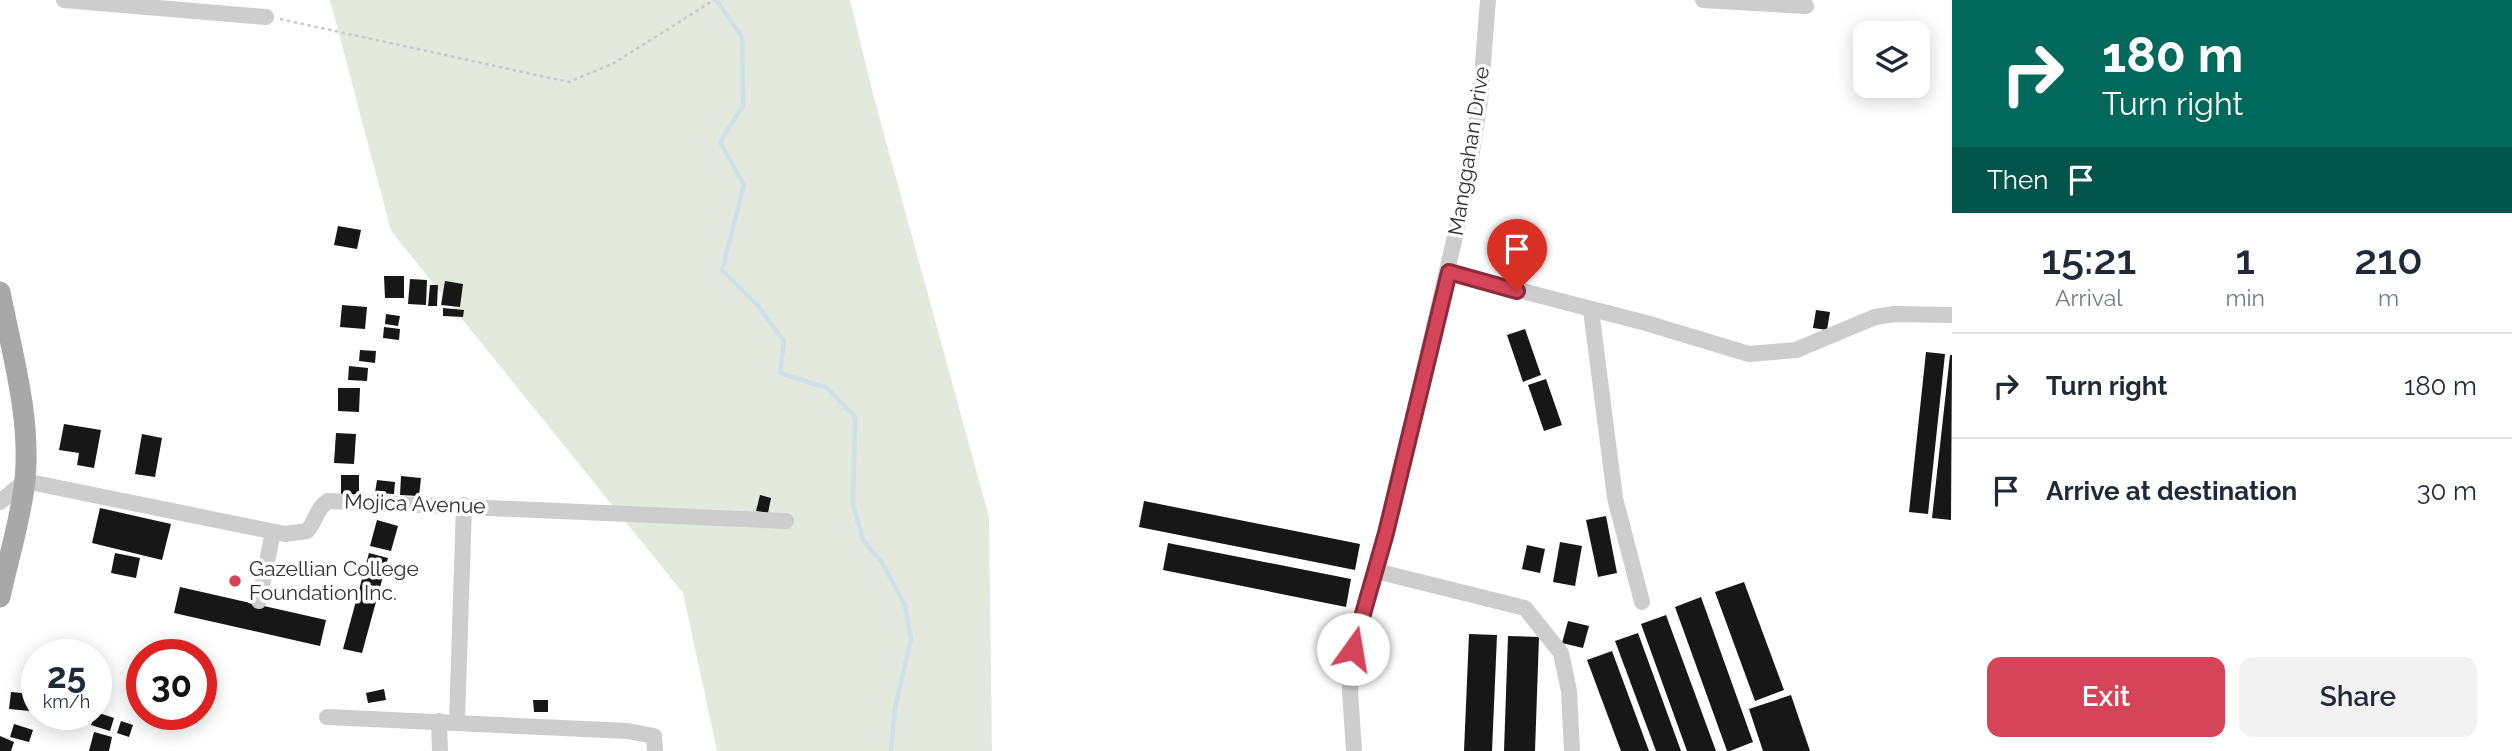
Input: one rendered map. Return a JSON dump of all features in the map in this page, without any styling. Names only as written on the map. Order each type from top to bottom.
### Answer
[{"type":"main road","points":[[0,292],[21,397],[26,443],[24,481],[0,597]]},
{"type":"street","points":[[64,0],[266,17]]},
{"type":"street","name":"Manggahan Drive","points":[[1354,751],[1350,691],[1353,649],[1376,571],[1449,272],[1480,101],[1488,0]]},
{"type":"street","points":[[1703,0],[1807,6]]},
{"type":"street","points":[[1449,272],[1646,323],[1749,354],[1796,349],[1875,317],[1895,314],[1952,315]]},
{"type":"street","points":[[1591,310],[1615,498],[1642,602]]},
{"type":"street","points":[[0,502],[24,481]]},
{"type":"street","name":"Mojica Avenue","points":[[24,481],[274,532],[299,534],[307,531],[320,507],[328,501],[786,521]]},
{"type":"street","points":[[457,722],[464,505]]},
{"type":"street","points":[[259,601],[274,532]]},
{"type":"street","points":[[1376,571],[1525,608],[1561,653],[1569,691],[1572,751]]},
{"type":"street","points":[[327,717],[628,731],[654,736],[655,751]]},
{"type":"street","points":[[439,721],[440,751]]},
{"type":"path","points":[[266,17],[305,23],[569,82],[614,63],[714,0]]},
{"type":"shaded area","points":[[330,0],[850,0],[873,94],[989,517],[992,751],[717,751],[683,593],[391,231]]},
{"type":"building","points":[[338,226],[361,230],[357,249],[334,245]]},
{"type":"building","points":[[384,276],[404,276],[404,298],[385,298]]},
{"type":"building","points":[[410,279],[427,280],[426,305],[408,304]]},
{"type":"building","points":[[445,281],[463,284],[460,307],[441,305]]},
{"type":"building","points":[[430,285],[438,285],[437,306],[428,306]]},
{"type":"building","points":[[342,305],[367,307],[365,329],[340,327]]},
{"type":"building","points":[[443,308],[464,310],[463,317],[443,316]]},
{"type":"building","points":[[1816,310],[1830,312],[1827,330],[1813,328]]},
{"type":"building","points":[[386,314],[400,316],[398,326],[385,324]]},
{"type":"building","points":[[384,327],[400,329],[399,340],[383,338]]},
{"type":"building","points":[[1525,329],[1541,375],[1523,382],[1507,335]]},
{"type":"building","points":[[360,350],[376,351],[375,363],[359,361]]},
{"type":"building","points":[[1926,352],[1945,354],[1928,514],[1909,512]]},
{"type":"building","points":[[1952,355],[1951,520],[1932,518]]},
{"type":"building","points":[[349,366],[368,368],[367,381],[348,380]]},
{"type":"building","points":[[1546,379],[1562,425],[1544,431],[1528,385]]},
{"type":"building","points":[[338,388],[360,388],[359,412],[338,411]]},
{"type":"building","points":[[64,424],[101,430],[94,468],[77,465],[79,453],[59,450]]},
{"type":"building","points":[[336,433],[356,434],[354,464],[334,463]]},
{"type":"building","points":[[142,434],[162,438],[155,477],[135,474]]},
{"type":"building","points":[[341,475],[359,475],[359,495],[341,495]]},
{"type":"building","points":[[401,476],[421,478],[419,496],[400,495]]},
{"type":"building","points":[[377,480],[395,482],[394,494],[375,493]]},
{"type":"building","points":[[760,495],[771,498],[768,513],[756,511]]},
{"type":"building","points":[[1144,501],[1360,544],[1355,570],[1139,527]]},
{"type":"building","points":[[100,508],[171,524],[162,560],[92,543]]},
{"type":"building","points":[[1606,516],[1617,573],[1598,577],[1586,520]]},
{"type":"building","points":[[377,520],[398,526],[391,551],[370,546]]},
{"type":"building","points":[[1560,542],[1582,546],[1575,586],[1553,582]]},
{"type":"building","points":[[1168,543],[1351,579],[1346,607],[1163,570]]},
{"type":"building","points":[[1527,545],[1545,549],[1540,573],[1522,569]]},
{"type":"building","points":[[115,553],[140,558],[136,578],[111,573]]},
{"type":"building","points":[[369,553],[388,558],[362,653],[343,649]]},
{"type":"building","points":[[1744,582],[1784,690],[1755,701],[1715,592]]},
{"type":"building","points":[[180,587],[326,620],[320,646],[174,613]]},
{"type":"building","points":[[1701,597],[1753,742],[1730,751],[1727,751],[1675,607]]},
{"type":"building","points":[[1666,615],[1716,751],[1687,751],[1641,624]]},
{"type":"building","points":[[1568,621],[1589,626],[1583,648],[1562,643]]},
{"type":"building","points":[[1638,633],[1681,751],[1656,751],[1615,641]]},
{"type":"building","points":[[1469,634],[1497,635],[1492,751],[1464,751]]},
{"type":"building","points":[[1508,636],[1539,637],[1535,751],[1504,751]]},
{"type":"building","points":[[1612,651],[1649,751],[1621,751],[1587,660]]},
{"type":"building","points":[[384,689],[386,700],[368,703],[366,693]]},
{"type":"building","points":[[11,692],[21,693],[21,710],[9,709]]},
{"type":"building","points":[[1791,695],[1810,751],[1763,751],[1749,709]]},
{"type":"building","points":[[533,700],[548,700],[548,712],[534,712]]},
{"type":"building","points":[[121,721],[126,723],[126,730],[131,730],[129,737],[117,733]]},
{"type":"building","points":[[14,724],[21,726],[21,730],[33,730],[29,742],[10,737]]},
{"type":"building","points":[[94,732],[112,737],[109,751],[89,751]]},
{"type":"building","points":[[0,736],[14,742],[11,751],[0,751]]},
{"type":"waterway","points":[[716,0],[742,37],[743,106],[720,142],[744,185],[722,270],[758,306],[784,341],[780,373],[827,388],[855,417],[853,505],[863,540],[881,561],[905,605],[911,639],[895,708],[891,751]]},
{"type":"place","name":"Gazellian College Foundation Inc.","points":[[235,581]]},
{"type":"route","points":[[1353,649],[1386,533],[1449,272],[1517,291]]}]
